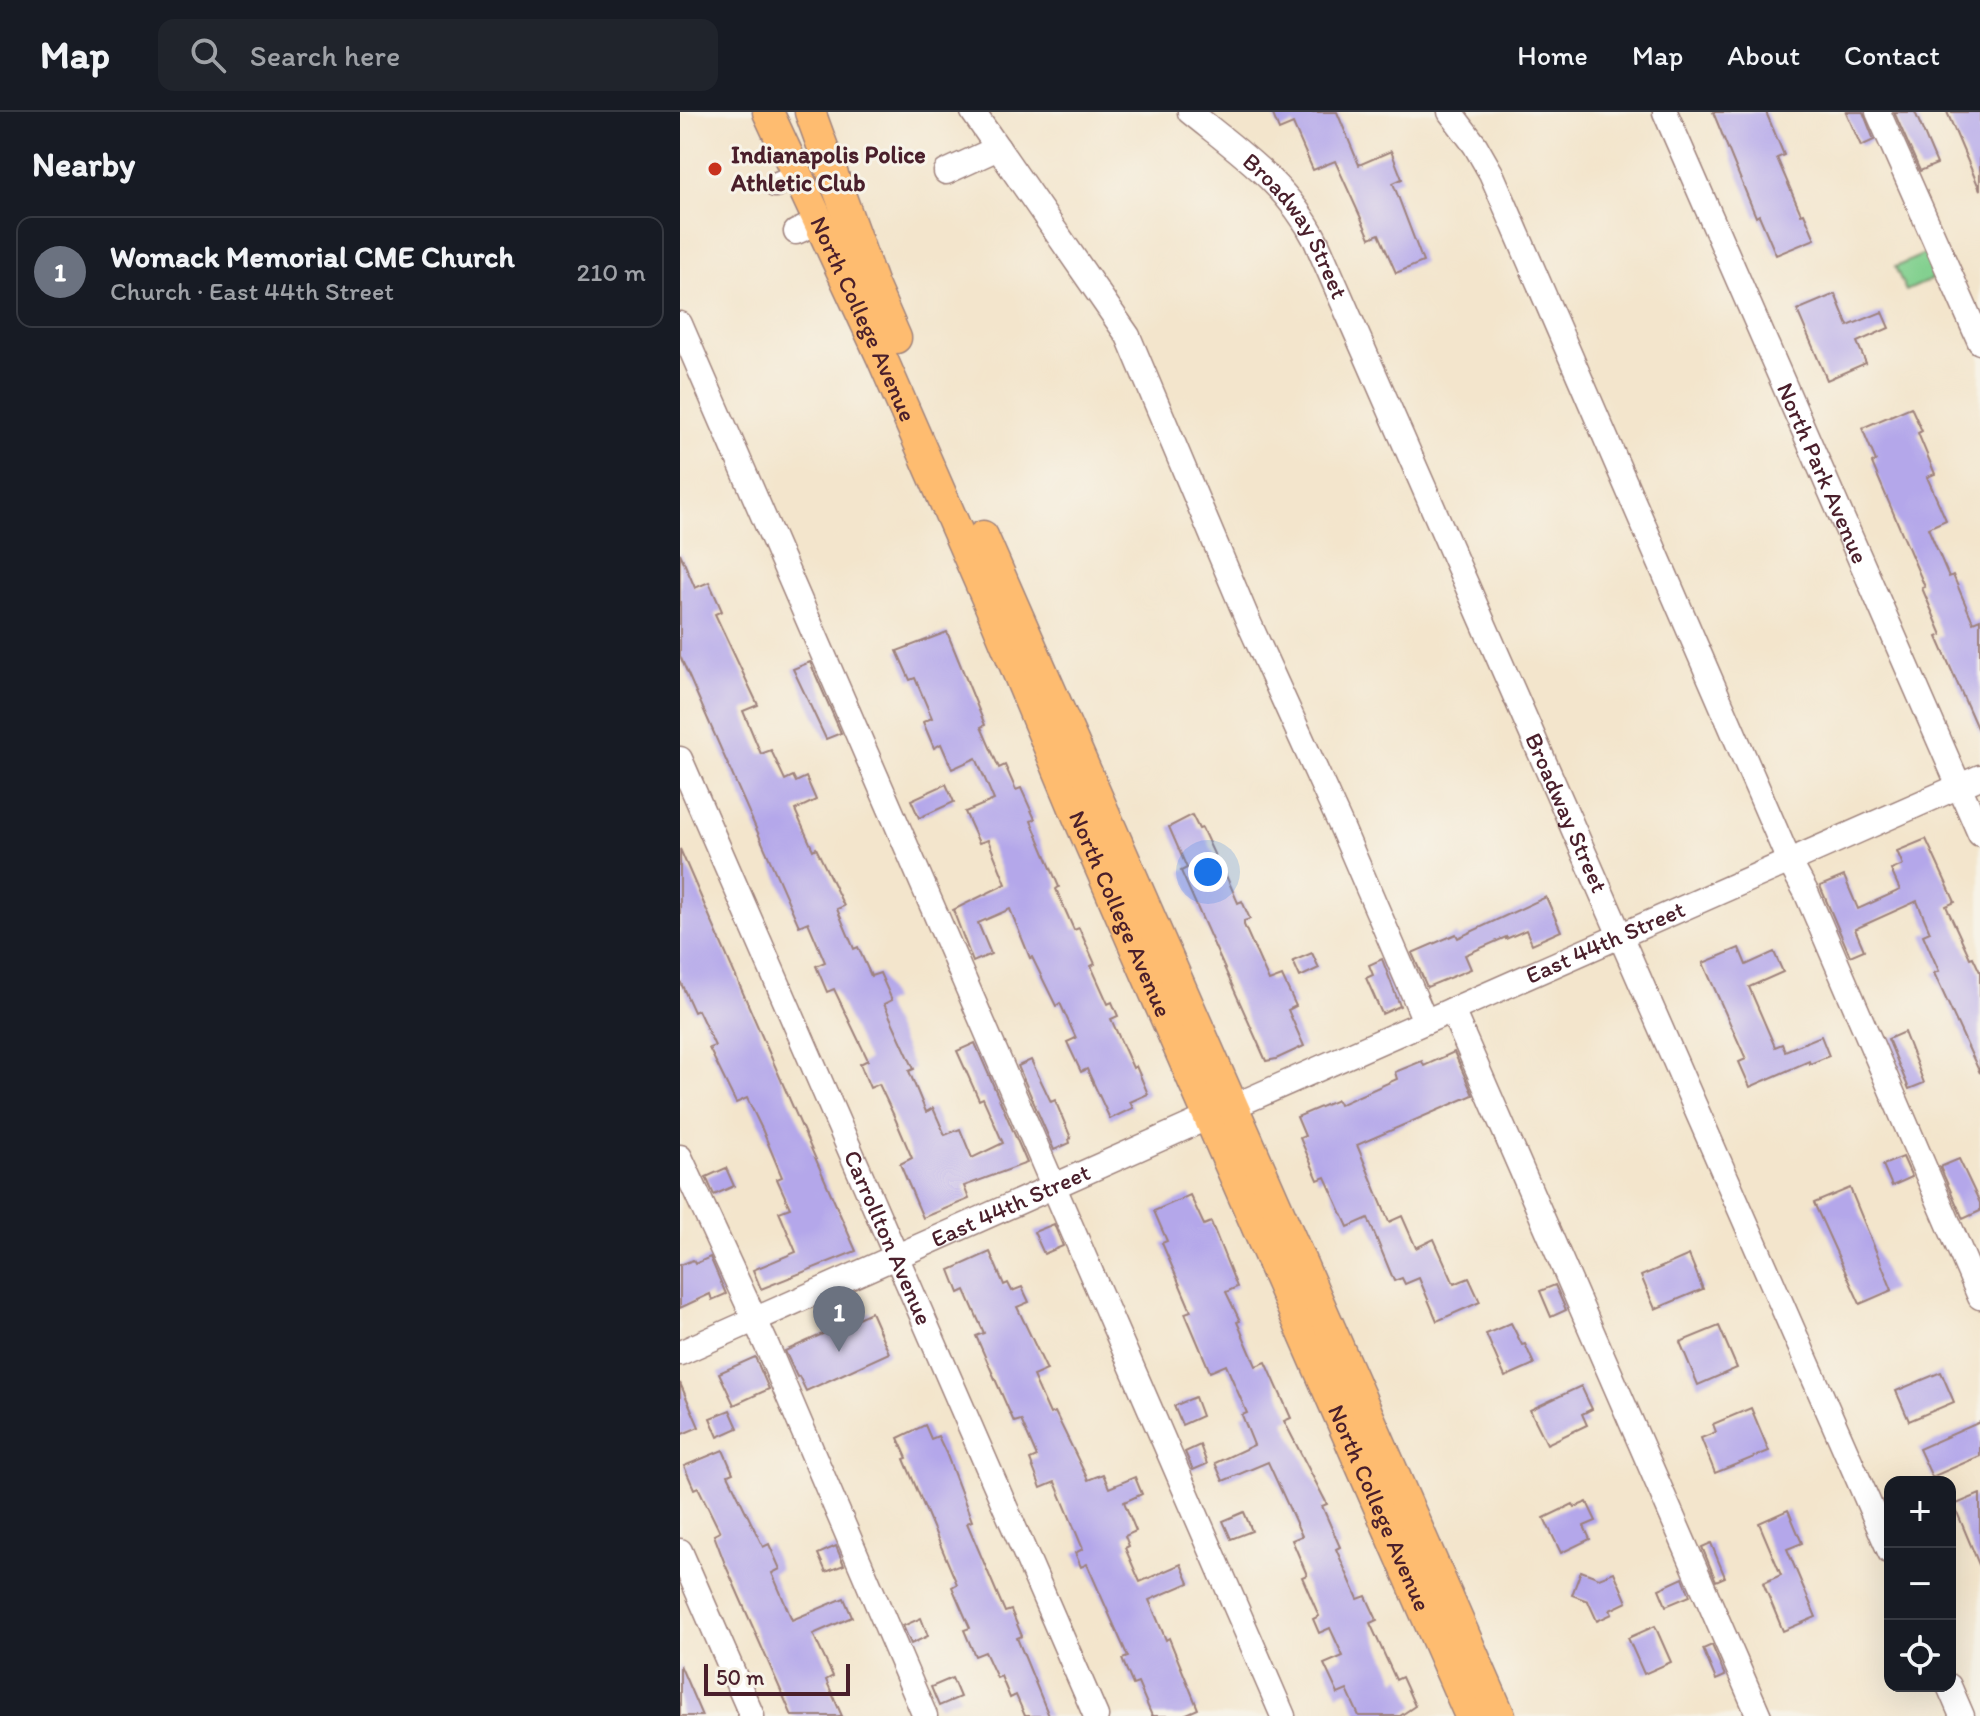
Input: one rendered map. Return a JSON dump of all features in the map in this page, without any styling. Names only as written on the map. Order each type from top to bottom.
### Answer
[{"type":"main road","name":"North College Avenue","points":[[768,112],[786,173],[859,306],[1074,808],[1220,1112],[1500,1716]]},
{"type":"main road","name":"North College Avenue","points":[[810,112],[834,158],[878,297],[1470,1716]]},
{"type":"street","points":[[973,112],[1128,336],[1249,623],[1425,1021]]},
{"type":"street","name":"Broadway Street","points":[[1190,112],[1271,179],[1312,232],[1888,1548]]},
{"type":"street","points":[[1450,112],[1491,173],[1980,1297]]},
{"type":"street","name":"North Park Avenue","points":[[1665,112],[1970,781],[1980,834]]},
{"type":"street","points":[[1878,112],[1980,342]]},
{"type":"street","points":[[946,172],[998,148]]},
{"type":"street","points":[[817,225],[834,158]]},
{"type":"street","name":"North College Avenue","points":[[817,225],[1485,1716]]},
{"type":"street","points":[[680,324],[1283,1716]]},
{"type":"street","name":"Carrollton Avenue","points":[[680,759],[1096,1716]]},
{"type":"street","name":"East 44th Street","points":[[680,1353],[1970,781]]},
{"type":"street","points":[[1452,1010],[1759,1716]]},
{"type":"street","points":[[680,1157],[767,1346],[925,1716]]},
{"type":"street","points":[[680,1551],[752,1716]]},
{"type":"street","points":[[1952,1692],[1962,1716]]},
{"type":"green space","points":[[1931,251],[1942,275],[1906,291],[1895,267]]},
{"type":"building","points":[[1272,112],[1337,112],[1359,165],[1391,151],[1402,179],[1393,183],[1423,262],[1396,273],[1379,234],[1370,238],[1335,161],[1313,170],[1293,124],[1279,130]]},
{"type":"building","points":[[1713,112],[1766,112],[1784,155],[1777,158],[1815,239],[1776,255],[1759,215],[1756,217]]},
{"type":"building","points":[[1846,112],[1863,112],[1874,140],[1861,146]]},
{"type":"building","points":[[1894,112],[1915,112],[1937,164],[1920,171]]},
{"type":"building","points":[[1947,112],[1980,112],[1980,190]]},
{"type":"building","points":[[1835,294],[1848,326],[1882,312],[1889,328],[1857,342],[1866,363],[1827,380],[1797,310]]},
{"type":"building","points":[[1911,407],[1935,474],[1927,477],[1946,520],[1928,528],[1973,622],[1980,619],[1980,735],[1937,637],[1942,635],[1922,588],[1925,587],[1872,463],[1876,461],[1862,428]]},
{"type":"building","points":[[680,553],[695,588],[709,582],[722,611],[715,614],[758,705],[743,711],[761,754],[771,750],[785,780],[793,776],[796,782],[806,777],[816,800],[795,810],[844,906],[837,909],[854,949],[858,947],[871,976],[880,973],[892,1000],[884,1004],[914,1069],[909,1071],[926,1112],[933,1108],[945,1135],[960,1129],[972,1158],[1003,1143],[957,1051],[975,1043],[1027,1163],[964,1186],[969,1199],[923,1218],[900,1164],[912,1158],[894,1116],[879,1084],[870,1088],[860,1064],[868,1060],[834,989],[827,992],[816,966],[825,962],[808,922],[799,926],[680,656]]},
{"type":"building","points":[[947,632],[985,725],[981,727],[999,768],[1005,765],[1016,790],[1021,788],[1035,819],[1031,821],[1059,887],[1056,889],[1074,930],[1079,928],[1095,964],[1091,966],[1108,1004],[1112,1002],[1118,1016],[1111,1019],[1148,1094],[1130,1102],[1133,1108],[1110,1119],[1087,1069],[1081,1072],[1067,1042],[1076,1038],[1060,1003],[1056,1006],[1030,958],[1010,909],[978,923],[991,954],[973,962],[953,910],[1006,884],[988,840],[979,843],[965,812],[994,800],[976,758],[952,769],[941,744],[934,748],[923,722],[932,718],[915,678],[910,680],[897,651]]},
{"type":"building","points":[[810,662],[841,733],[826,739],[793,669]]},
{"type":"building","points":[[946,784],[954,802],[919,818],[911,800]]},
{"type":"building","points":[[1192,815],[1221,864],[1238,903],[1242,901],[1250,919],[1244,921],[1244,925],[1269,981],[1282,976],[1296,1006],[1288,1010],[1304,1046],[1276,1059],[1266,1061],[1181,871],[1187,868],[1169,827]]},
{"type":"building","points":[[1926,839],[1955,902],[1946,906],[1970,958],[1973,957],[1980,972],[1980,1073],[1934,973],[1939,971],[1923,935],[1930,932],[1917,901],[1855,929],[1864,950],[1850,956],[1820,886],[1844,876],[1858,909],[1900,890],[1891,870],[1903,865],[1897,851]]},
{"type":"building","points":[[680,849],[856,1251],[761,1289],[753,1270],[796,1252],[779,1212],[790,1208],[777,1179],[782,1177],[747,1098],[736,1103],[709,1048],[715,1046],[680,981]]},
{"type":"building","points":[[1546,897],[1561,931],[1532,944],[1526,930],[1506,937],[1465,955],[1471,969],[1427,987],[1412,953],[1456,934],[1458,938]]},
{"type":"building","points":[[1739,948],[1746,965],[1774,952],[1783,972],[1749,987],[1775,1047],[1782,1044],[1785,1051],[1821,1036],[1829,1056],[1810,1064],[1809,1061],[1750,1087],[1739,1062],[1746,1059],[1703,963]]},
{"type":"building","points":[[1312,953],[1319,968],[1300,977],[1293,961]]},
{"type":"building","points":[[1382,959],[1400,1006],[1382,1014],[1366,978],[1373,975],[1369,965]]},
{"type":"building","points":[[1904,1032],[1924,1083],[1909,1089],[1888,1039]]},
{"type":"building","points":[[1454,1052],[1473,1095],[1357,1145],[1389,1222],[1402,1216],[1416,1248],[1434,1239],[1454,1284],[1469,1278],[1480,1302],[1437,1321],[1419,1278],[1405,1284],[1402,1278],[1394,1281],[1368,1218],[1348,1227],[1325,1177],[1318,1180],[1300,1138],[1305,1136],[1297,1117],[1337,1100],[1339,1105],[1397,1079],[1395,1072],[1422,1061],[1424,1066]]},
{"type":"building","points":[[1031,1060],[1051,1102],[1055,1100],[1071,1138],[1070,1143],[1054,1150],[1018,1066]]},
{"type":"building","points":[[1903,1157],[1912,1177],[1892,1186],[1883,1165]]},
{"type":"building","points":[[1959,1159],[1980,1203],[1980,1211],[1963,1219],[1940,1167]]},
{"type":"building","points":[[726,1168],[734,1186],[714,1195],[706,1177]]},
{"type":"building","points":[[1850,1188],[1892,1290],[1860,1304],[1814,1203]]},
{"type":"building","points":[[1190,1195],[1204,1225],[1211,1222],[1237,1287],[1226,1292],[1240,1321],[1237,1322],[1256,1366],[1266,1362],[1291,1418],[1284,1421],[1327,1504],[1322,1506],[1340,1547],[1336,1549],[1358,1599],[1366,1596],[1377,1620],[1370,1623],[1396,1680],[1402,1677],[1415,1706],[1400,1716],[1359,1716],[1347,1690],[1338,1694],[1324,1664],[1343,1656],[1330,1628],[1319,1633],[1313,1619],[1319,1616],[1302,1577],[1307,1575],[1292,1540],[1302,1536],[1268,1462],[1223,1481],[1215,1463],[1254,1445],[1242,1415],[1247,1413],[1226,1365],[1210,1372],[1185,1313],[1191,1311],[1162,1243],[1167,1241],[1154,1211]]},
{"type":"building","points":[[1054,1224],[1063,1246],[1044,1254],[1034,1232]]},
{"type":"building","points":[[990,1252],[1004,1285],[1008,1283],[1012,1291],[1022,1287],[1029,1302],[1017,1307],[1047,1370],[1033,1376],[1050,1414],[1055,1412],[1088,1480],[1103,1474],[1109,1488],[1135,1477],[1142,1494],[1124,1502],[1136,1531],[1125,1536],[1129,1546],[1125,1548],[1140,1582],[1181,1564],[1189,1583],[1149,1600],[1166,1640],[1169,1638],[1198,1709],[1182,1716],[1152,1716],[1138,1683],[1133,1685],[1122,1659],[1128,1657],[1087,1564],[1081,1567],[1075,1553],[1083,1549],[1055,1482],[1041,1488],[1030,1460],[1037,1457],[1021,1420],[1014,1422],[976,1336],[984,1333],[965,1290],[959,1293],[950,1270]]},
{"type":"building","points":[[1689,1255],[1703,1289],[1655,1309],[1641,1276]]},
{"type":"building","points":[[710,1257],[726,1294],[712,1300],[710,1294],[680,1308],[680,1265],[693,1260],[695,1264]]},
{"type":"building","points":[[1555,1285],[1566,1310],[1551,1317],[1540,1291]]},
{"type":"building","points":[[871,1312],[889,1353],[806,1391],[785,1351]]},
{"type":"building","points":[[1511,1323],[1534,1364],[1505,1377],[1486,1334]]},
{"type":"building","points":[[1719,1326],[1737,1368],[1698,1385],[1680,1342]]},
{"type":"building","points":[[755,1357],[769,1389],[734,1405],[719,1373]]},
{"type":"building","points":[[1941,1372],[1954,1402],[1909,1421],[1896,1391]]},
{"type":"building","points":[[680,1383],[699,1427],[680,1435]]},
{"type":"building","points":[[1581,1386],[1592,1409],[1582,1414],[1587,1425],[1547,1444],[1530,1410]]},
{"type":"building","points":[[1195,1397],[1202,1416],[1182,1425],[1174,1406]]},
{"type":"building","points":[[1751,1408],[1769,1451],[1715,1473],[1701,1438],[1716,1432],[1713,1424]]},
{"type":"building","points":[[730,1410],[738,1428],[718,1437],[710,1418]]},
{"type":"building","points":[[1980,1422],[1980,1456],[1932,1476],[1919,1449]]},
{"type":"building","points":[[925,1425],[931,1439],[938,1436],[946,1453],[972,1521],[967,1523],[1005,1612],[1011,1610],[1022,1636],[1017,1638],[1049,1716],[1025,1716],[1016,1695],[1010,1698],[1001,1676],[997,1678],[985,1652],[975,1656],[964,1630],[970,1628],[952,1587],[957,1584],[898,1438]]},
{"type":"building","points":[[1200,1445],[1207,1464],[1193,1470],[1185,1452]]},
{"type":"building","points":[[723,1450],[733,1473],[728,1475],[763,1547],[769,1544],[780,1569],[772,1573],[792,1620],[844,1598],[852,1617],[813,1634],[833,1676],[826,1680],[842,1716],[792,1716],[725,1564],[714,1535],[720,1532],[684,1466]]},
{"type":"building","points":[[1980,1494],[1980,1567],[1956,1510],[1956,1504]]},
{"type":"building","points":[[1587,1502],[1596,1521],[1584,1526],[1590,1539],[1561,1553],[1544,1518],[1573,1504],[1575,1507]]},
{"type":"building","points":[[1788,1510],[1802,1543],[1787,1549],[1816,1617],[1783,1631],[1763,1583],[1781,1575],[1759,1523]]},
{"type":"building","points":[[1244,1512],[1252,1531],[1231,1539],[1223,1521]]},
{"type":"building","points":[[1711,1543],[1725,1577],[1716,1581],[1702,1547]]},
{"type":"building","points":[[836,1546],[844,1565],[826,1572],[818,1554]]},
{"type":"building","points":[[1581,1571],[1599,1578],[1614,1572],[1627,1602],[1597,1621],[1588,1601],[1572,1595]]},
{"type":"building","points":[[1683,1578],[1690,1596],[1666,1606],[1659,1589]]},
{"type":"building","points":[[921,1618],[928,1636],[911,1644],[903,1626]]},
{"type":"building","points":[[1655,1626],[1671,1662],[1644,1674],[1628,1638]]},
{"type":"building","points":[[1712,1645],[1725,1676],[1716,1680],[1703,1649]]},
{"type":"building","points":[[680,1665],[702,1716],[680,1716]]},
{"type":"building","points":[[952,1678],[960,1697],[939,1706],[931,1687]]},
{"type":"place","name":"Indianapolis Police Athletic Club","points":[[715,169]]},
{"type":"place","name":"Womack Memorial CME Church","points":[[839,1352]]}]
